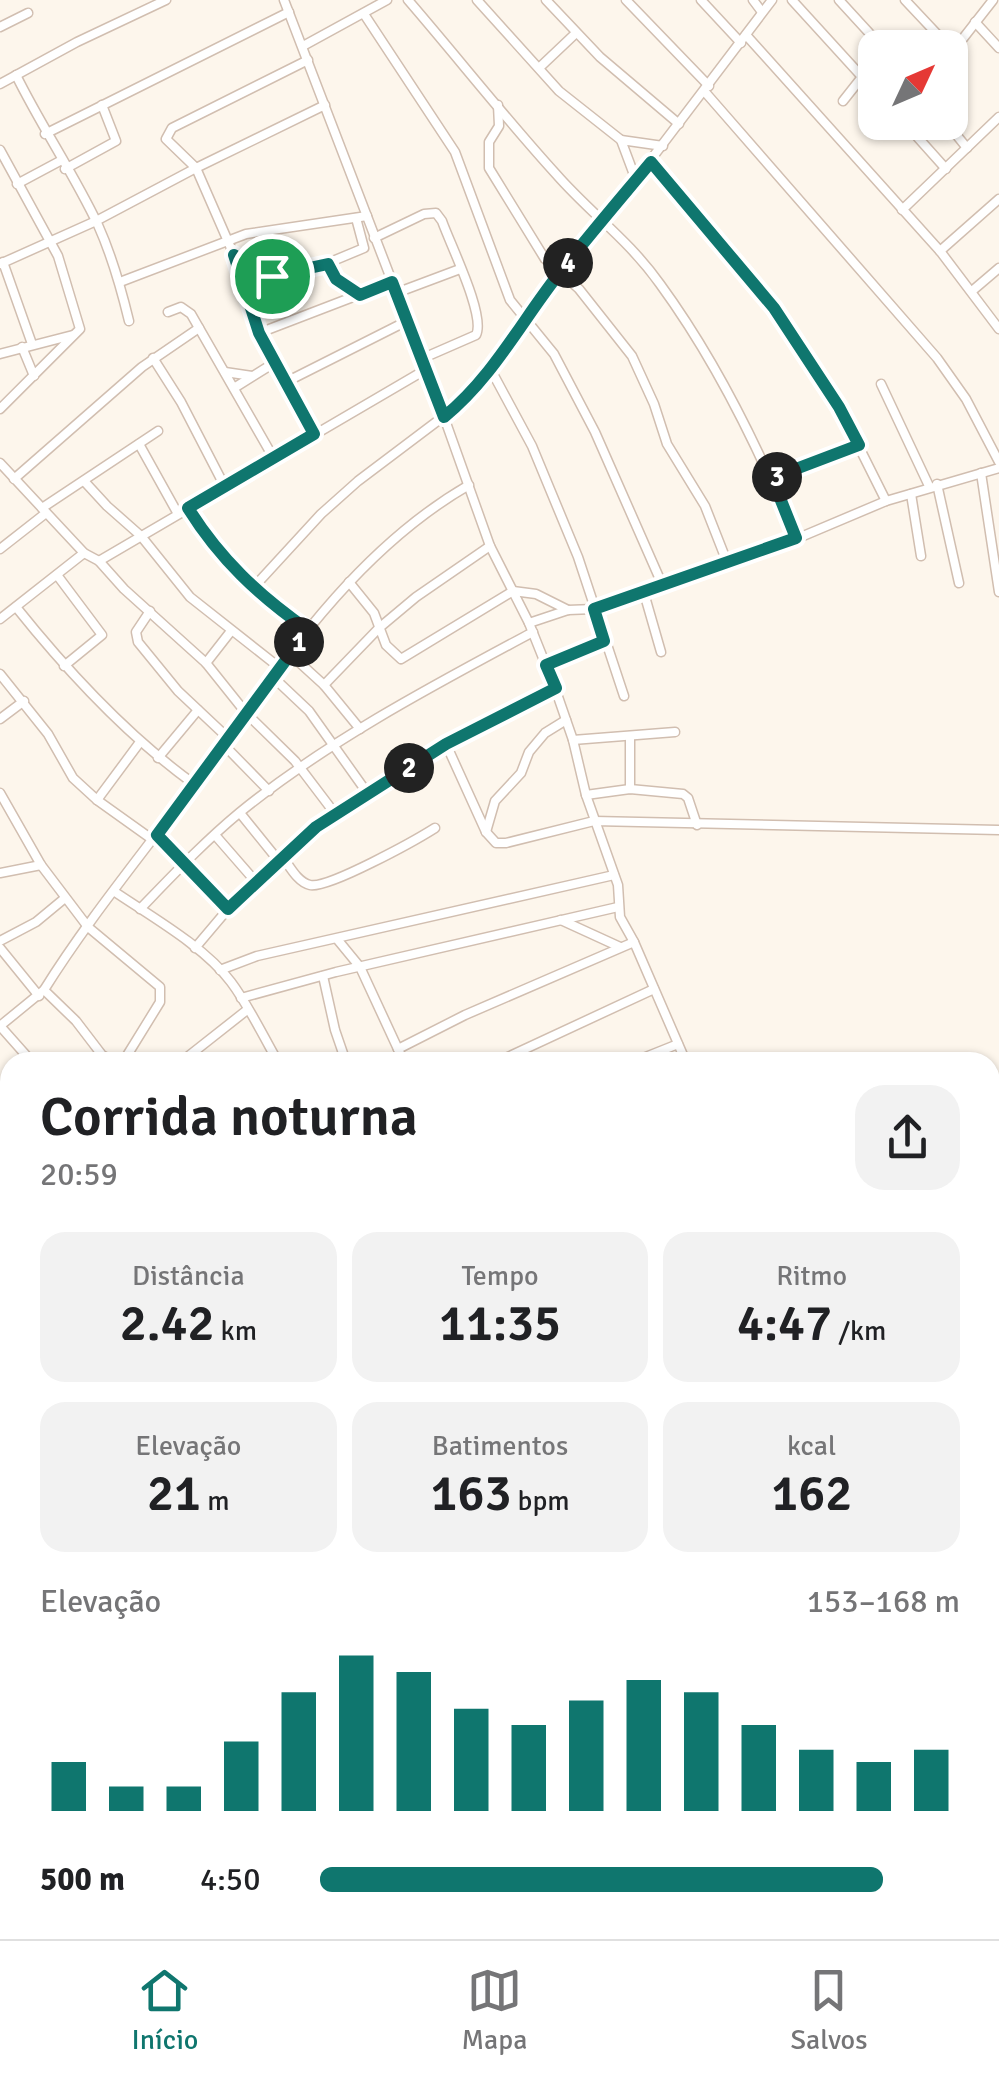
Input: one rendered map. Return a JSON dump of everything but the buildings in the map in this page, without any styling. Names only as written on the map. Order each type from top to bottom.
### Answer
[{"type":"street","points":[[0,84],[166,0]]},
{"type":"street","points":[[284,0],[490,546],[556,688],[574,740],[594,821],[614,875],[622,924],[634,942],[682,1052]]},
{"type":"street","points":[[302,46],[387,0]]},
{"type":"street","points":[[408,0],[557,176],[636,252],[694,334],[772,478],[796,538]]},
{"type":"street","points":[[477,0],[570,101],[621,140],[663,146]]},
{"type":"street","points":[[546,0],[576,33],[679,124]]},
{"type":"street","points":[[140,909],[215,835],[269,791],[360,729],[531,628],[568,610],[594,609],[644,593],[886,502],[999,465],[966,399],[937,358],[626,0]]},
{"type":"street","points":[[701,0],[743,39],[940,251],[999,328]]},
{"type":"street","points":[[752,0],[762,12]]},
{"type":"street","points":[[253,588],[320,514],[468,398],[528,322],[560,272],[651,162],[772,0]]},
{"type":"street","points":[[792,0],[858,73]]},
{"type":"street","points":[[839,0],[866,30]]},
{"type":"street","points":[[906,0],[932,30]]},
{"type":"street","points":[[968,32],[987,2]]},
{"type":"street","points":[[45,134],[288,12]]},
{"type":"street","points":[[0,27],[28,13]]},
{"type":"street","points":[[364,14],[455,152],[510,300],[554,354],[595,432],[662,584]]},
{"type":"street","points":[[976,22],[999,48]]},
{"type":"street","points":[[539,68],[576,33]]},
{"type":"street","points":[[308,60],[172,128],[166,136],[168,143],[196,168],[234,255],[259,333],[314,434]]},
{"type":"street","points":[[16,75],[96,221],[120,282],[129,321]]},
{"type":"street","points":[[843,101],[858,82]]},
{"type":"street","points":[[18,184],[116,141],[102,105]]},
{"type":"street","points":[[34,376],[2,263],[96,221],[325,105]]},
{"type":"street","points":[[498,105],[499,126],[490,142],[488,168],[545,259],[594,307],[632,356],[668,444],[705,506],[727,562]]},
{"type":"street","points":[[902,210],[999,117]]},
{"type":"street","points":[[621,140],[636,180]]},
{"type":"street","points":[[920,140],[946,169]]},
{"type":"street","points":[[961,140],[967,148]]},
{"type":"street","points":[[0,150],[58,256],[80,326],[0,409]]},
{"type":"street","points":[[651,162],[774,308],[839,407],[886,502]]},
{"type":"street","points":[[940,251],[999,199]]},
{"type":"street","points":[[374,238],[424,214],[436,213],[442,221],[480,330],[466,342],[421,359]]},
{"type":"street","points":[[120,282],[264,230],[303,228],[367,216]]},
{"type":"street","points":[[234,255],[272,276],[328,264],[364,248],[356,218]]},
{"type":"street","points":[[58,256],[62,237]]},
{"type":"street","points":[[328,264],[336,279],[360,295]]},
{"type":"street","points":[[972,290],[999,268]]},
{"type":"street","points":[[396,293],[460,269]]},
{"type":"street","points":[[259,333],[392,282]]},
{"type":"street","points":[[168,312],[184,309],[199,328],[273,457]]},
{"type":"street","points":[[284,383],[406,321]]},
{"type":"street","points":[[14,479],[154,358],[199,328]]},
{"type":"street","points":[[0,354],[74,335]]},
{"type":"street","points":[[154,358],[224,485]]},
{"type":"street","points":[[234,388],[274,364]]},
{"type":"street","points":[[99,561],[426,370]]},
{"type":"street","points":[[491,370],[532,446],[578,558],[624,696]]},
{"type":"street","points":[[224,372],[252,376]]},
{"type":"street","points":[[880,384],[934,485],[959,583]]},
{"type":"street","points":[[0,549],[84,481],[158,432]]},
{"type":"street","points":[[139,444],[178,514]]},
{"type":"street","points":[[772,478],[859,445]]},
{"type":"street","points":[[2,470],[84,554],[99,561],[206,663],[336,814]]},
{"type":"street","points":[[981,473],[999,592]]},
{"type":"street","points":[[84,481],[141,536],[190,597],[280,668]]},
{"type":"street","points":[[23,1052],[0,1026],[42,993],[308,630],[349,582],[413,520],[469,485]]},
{"type":"street","points":[[911,494],[921,556]]},
{"type":"street","points":[[188,508],[214,546],[253,588],[308,630]]},
{"type":"street","points":[[324,685],[378,628],[490,546]]},
{"type":"street","points":[[0,619],[84,554]]},
{"type":"street","points":[[57,575],[102,635],[64,666]]},
{"type":"street","points":[[349,582],[371,608],[386,645],[404,659],[512,591],[536,594],[568,610]]},
{"type":"street","points":[[644,593],[661,652]]},
{"type":"street","points":[[16,607],[64,666],[140,742],[194,784]]},
{"type":"street","points":[[150,612],[138,627],[138,642],[269,791]]},
{"type":"street","points":[[206,663],[231,631]]},
{"type":"street","points":[[546,665],[604,641]]},
{"type":"street","points":[[290,654],[324,685],[360,729]]},
{"type":"street","points":[[0,674],[48,734],[67,770],[97,800],[185,863],[228,909]]},
{"type":"street","points":[[273,676],[309,711],[368,794]]},
{"type":"street","points":[[194,948],[280,858],[336,814],[446,744],[556,688]]},
{"type":"street","points":[[0,719],[24,701]]},
{"type":"street","points":[[158,758],[198,710]]},
{"type":"street","points":[[486,832],[495,801],[521,772],[528,752],[545,733],[566,720]]},
{"type":"street","points":[[574,740],[675,732]]},
{"type":"street","points":[[630,736],[630,789]]},
{"type":"street","points":[[97,800],[140,742]]},
{"type":"street","points":[[446,744],[486,832],[496,843],[594,821],[999,830]]},
{"type":"street","points":[[586,795],[630,789],[686,795],[697,825]]},
{"type":"street","points":[[0,793],[41,864],[88,927],[155,980],[162,992],[129,1052]]},
{"type":"street","points":[[240,813],[302,881],[317,885],[392,854],[436,828]]},
{"type":"street","points":[[215,835],[256,882]]},
{"type":"street","points":[[0,873],[41,864]]},
{"type":"street","points":[[220,970],[257,956],[614,875]]},
{"type":"street","points":[[115,892],[220,970],[272,1052]]},
{"type":"street","points":[[65,898],[0,944],[42,993],[76,1021],[95,1052]]},
{"type":"street","points":[[241,998],[618,907]]},
{"type":"street","points":[[562,920],[620,946]]},
{"type":"street","points":[[336,939],[360,967],[398,1050],[465,1015],[634,942]]},
{"type":"street","points":[[323,976],[343,1052]]},
{"type":"street","points":[[520,1052],[654,989]]},
{"type":"street","points":[[194,1052],[246,1010]]},
{"type":"street","points":[[658,1052],[678,1044]]},
{"type":"route","points":[[651,162],[774,308],[839,407],[859,445],[772,478],[796,538],[594,609],[604,641],[546,665],[556,688],[446,744],[316,827],[228,909],[157,835],[308,630],[239,576],[188,508],[314,434],[259,333],[234,255],[272,276],[328,264],[342,285],[360,295],[392,282],[444,417],[468,398],[491,370],[560,272],[651,162]]}]
